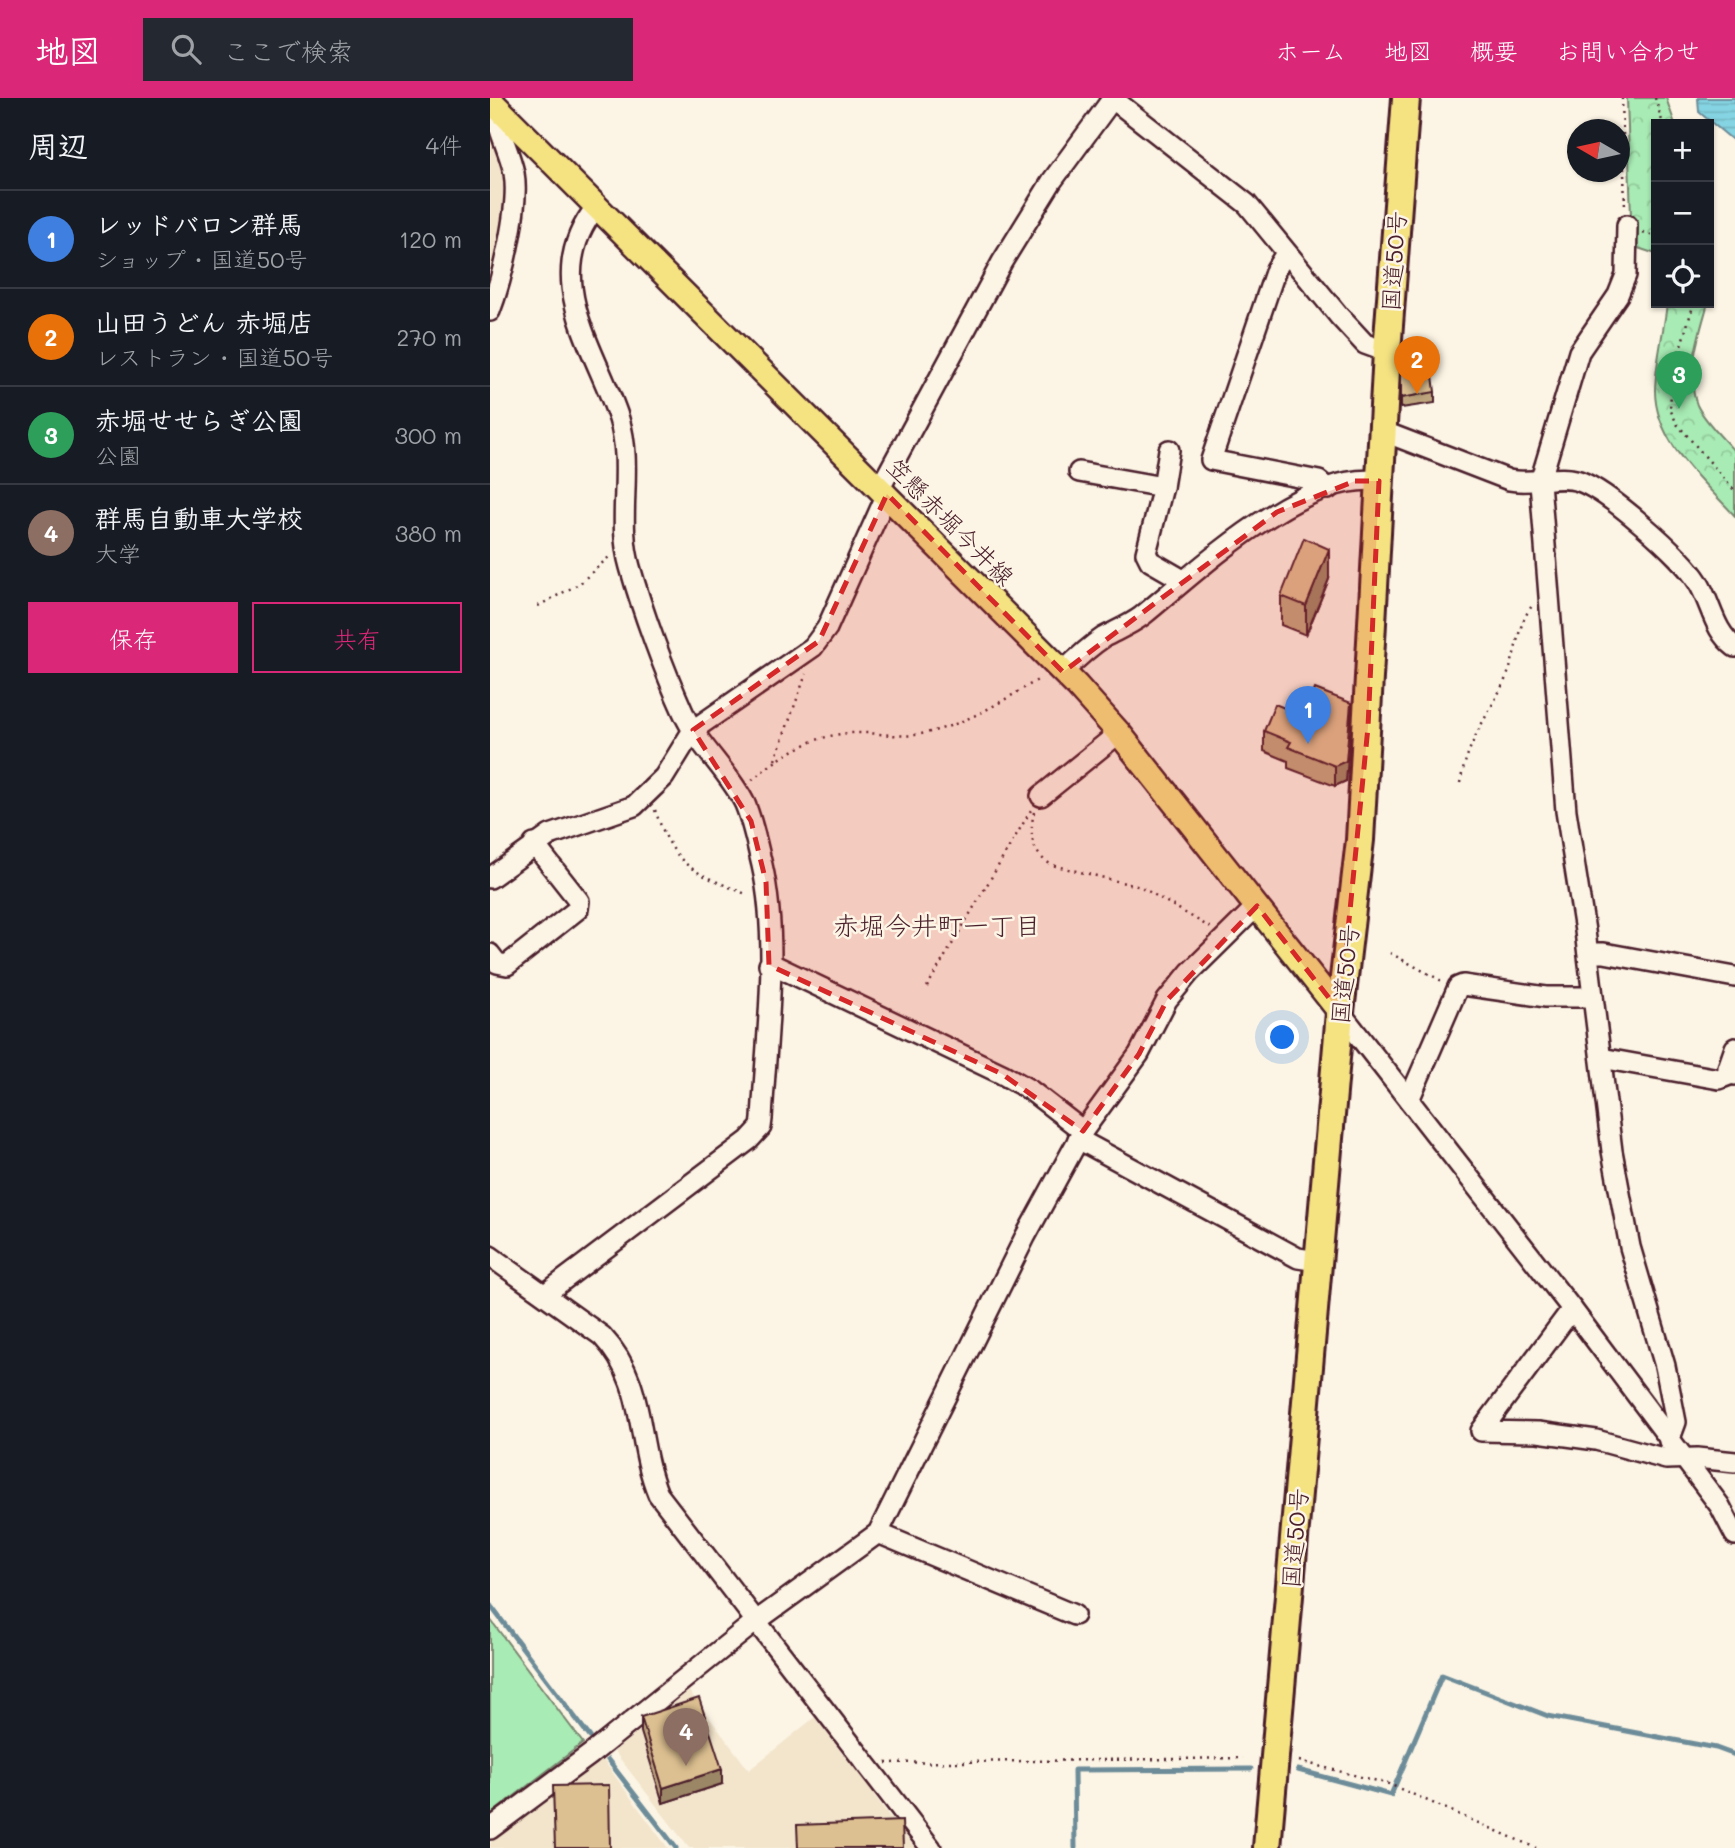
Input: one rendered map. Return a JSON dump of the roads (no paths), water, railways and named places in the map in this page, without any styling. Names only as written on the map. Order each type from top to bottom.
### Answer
[{"type":"highway","name":"国道50号","points":[[1266,1848],[1340,1012],[1362,814],[1382,431],[1406,98]]},
{"type":"main road","name":"笠懸赤堀今井線","points":[[493,103],[1061,669],[1119,733],[1340,1012]]},
{"type":"street","points":[[490,878],[536,843],[634,806],[664,777],[693,730],[813,647],[827,628],[884,491],[1002,262],[1066,161],[1113,98],[1247,204],[1365,344],[1387,352]]},
{"type":"street","points":[[490,311],[504,263],[515,190],[513,170],[497,129],[493,103]]},
{"type":"street","points":[[545,1294],[749,1140],[761,1127],[769,965],[766,882],[751,821],[738,794],[683,712],[634,578],[626,547],[626,456],[622,430],[583,333],[570,274],[576,247],[587,220],[597,206]]},
{"type":"street","points":[[1627,225],[1626,275],[1618,295],[1578,352],[1540,482],[1566,811],[1588,953],[1612,1151],[1630,1247],[1665,1366],[1676,1422],[1669,1441]]},
{"type":"street","points":[[1286,253],[1276,269],[1211,460],[1319,481],[1328,489]]},
{"type":"street","points":[[1382,431],[1509,480],[1527,484],[1556,479],[1578,481],[1663,542],[1698,583],[1716,625],[1735,647]]},
{"type":"street","points":[[1168,450],[1163,488],[1147,558],[1183,580]]},
{"type":"street","points":[[1079,472],[1163,488]]},
{"type":"street","points":[[1061,669],[1105,637],[1141,616],[1183,580],[1277,512],[1328,489],[1355,481],[1379,481]]},
{"type":"street","points":[[1041,796],[1119,733]]},
{"type":"street","points":[[490,954],[497,963],[507,965],[578,909],[579,901],[536,843]]},
{"type":"street","points":[[490,1829],[591,1754],[755,1622],[878,1533],[978,1329],[1080,1135],[1139,1054],[1167,1000],[1190,972],[1257,906]]},
{"type":"street","points":[[1588,953],[1604,953],[1735,977]]},
{"type":"street","points":[[769,965],[1030,1090],[1080,1135],[1298,1258],[1318,1261]]},
{"type":"street","points":[[1409,1100],[1458,987],[1463,985],[1546,997],[1593,997]]},
{"type":"street","points":[[1340,1012],[1572,1309],[1720,1506],[1735,1535]]},
{"type":"street","points":[[1601,1058],[1719,1079],[1734,1075],[1728,1068],[1735,1048]]},
{"type":"street","points":[[490,1256],[602,1336],[625,1366],[640,1411],[649,1472],[658,1494],[931,1848]]},
{"type":"street","points":[[1572,1309],[1481,1431],[1538,1432],[1596,1440],[1651,1457],[1735,1462]]},
{"type":"street","points":[[878,1533],[1074,1615]]},
{"type":"water","points":[[1698,98],[1735,98],[1735,142],[1714,124],[1714,119],[1707,119],[1699,112]]},
{"type":"waterway","points":[[490,1605],[590,1737]]},
{"type":"waterway","points":[[1298,1770],[1391,1795],[1442,1675],[1548,1716],[1716,1748],[1735,1755]]},
{"type":"waterway","points":[[608,1760],[676,1848]]},
{"type":"waterway","points":[[1075,1848],[1074,1770],[1251,1769]]},
{"type":"place","name":"山田うどん 赤堀店","points":[[1417,394]]},
{"type":"place","name":"赤堀せせらぎ公園","points":[[1679,409]]},
{"type":"place","name":"レッドバロン群馬","points":[[1308,744]]},
{"type":"place","name":"群馬自動車大学校","points":[[686,1766]]},
{"type":"district","name":"赤堀今井町一丁目","points":[[937,925]]}]
